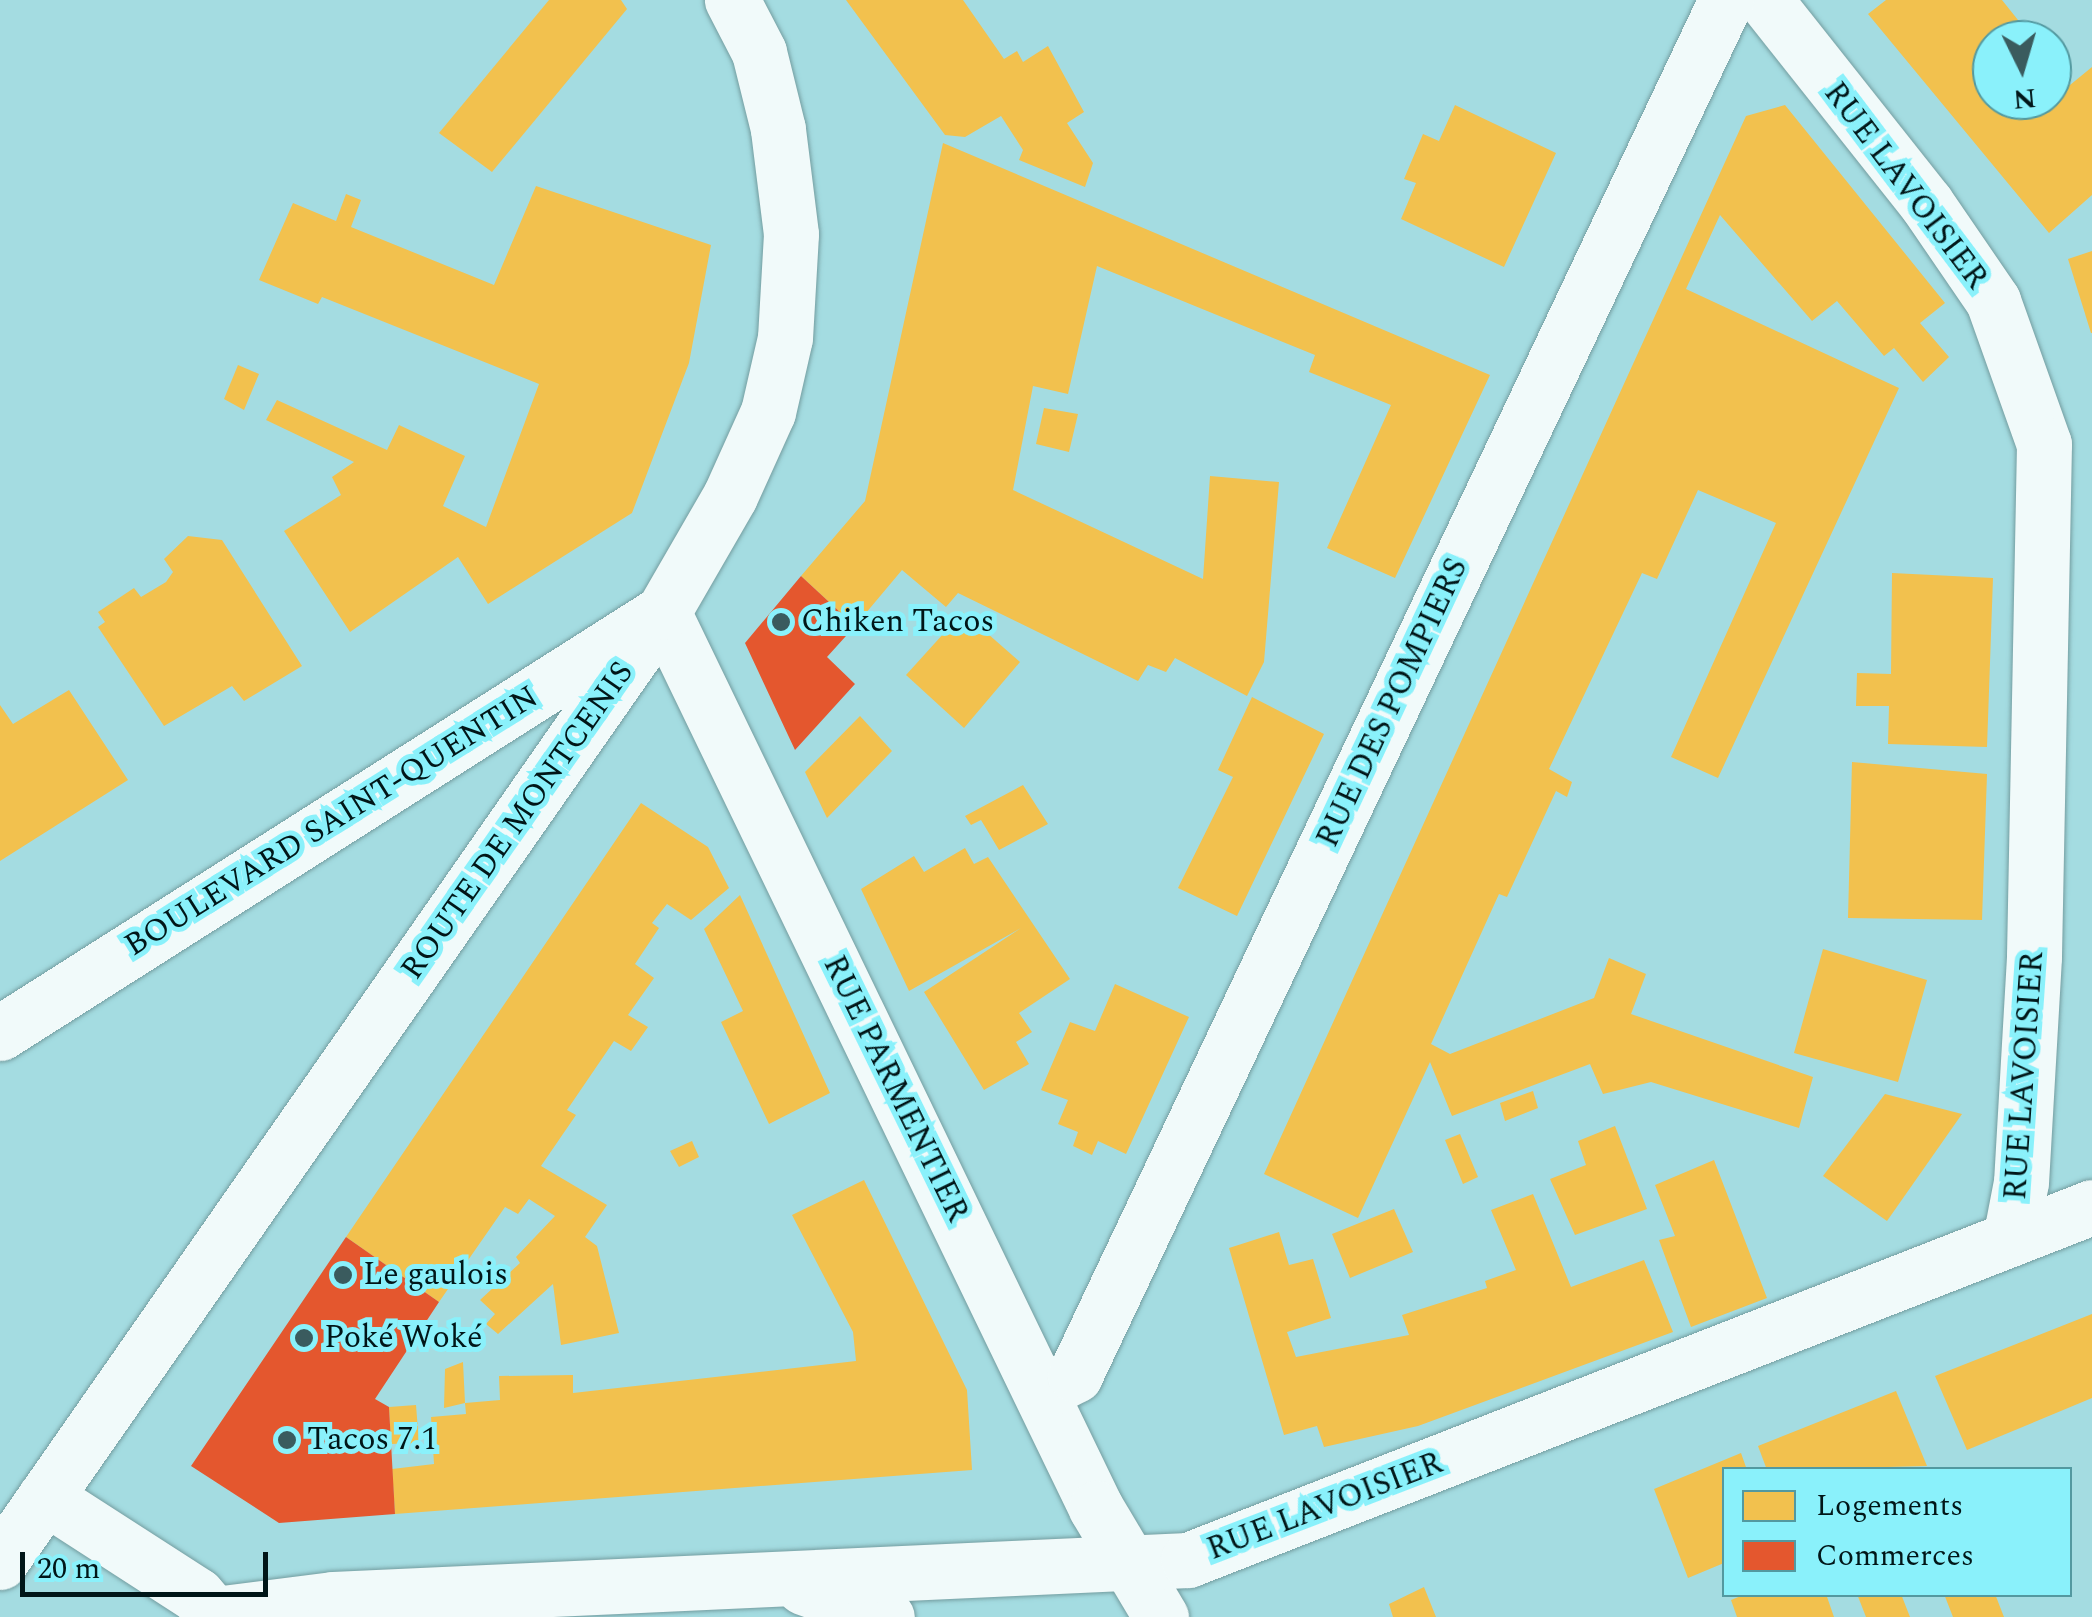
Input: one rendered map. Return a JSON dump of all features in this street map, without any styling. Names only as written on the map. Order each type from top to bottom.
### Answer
[{"type":"street","name":"ROUTE DE MONTCENIS","points":[[0,1562],[663,612],[730,496],[768,412],[785,338],[791,234],[778,129],[759,52],[732,0]]},
{"type":"street","name":"RUE DES POMPIERS","points":[[1044,1392],[1075,1375],[1726,0]]},
{"type":"street","name":"RUE LAVOISIER","points":[[45,1497],[197,1595],[216,1616],[334,1598],[772,1575],[1126,1566],[1188,1560],[2010,1239],[2020,1182],[2034,957],[2044,444],[1993,301],[1926,204],[1765,0]]},
{"type":"street","name":"BOULEVARD SAINT-QUENTIN","points":[[0,1033],[663,612]]},
{"type":"street","name":"RUE PARMENTIER","points":[[663,612],[1126,1566],[1161,1617]]},
{"type":"street","points":[[2010,1239],[2092,1208]]},
{"type":"street","name":"RUE LAVOISIER","points":[[772,1575],[887,1617]]},
{"type":"building: Logements","points":[[549,0],[621,0],[627,9],[492,172],[439,133]]},
{"type":"building: Logements","points":[[846,0],[963,0],[1004,59],[1017,51],[1023,62],[1048,46],[1084,112],[1067,123],[1093,163],[1085,187],[1019,160],[1023,150],[1001,116],[965,137],[945,135]]},
{"type":"building: Logements","points":[[1886,0],[2002,0],[2018,20],[1972,20],[1972,120],[2072,120],[2072,83],[2092,67],[2092,195],[2049,233],[1868,14]]},
{"type":"building: Logements","points":[[1455,105],[1556,153],[1504,267],[1401,219],[1416,183],[1404,179],[1423,134],[1439,141]]},
{"type":"building: Logements","points":[[1785,105],[1945,303],[1920,323],[1949,357],[1923,382],[1894,348],[1884,356],[1837,301],[1812,321],[1720,215],[1686,289],[1899,388],[1718,778],[1671,757],[1776,523],[1698,490],[1657,579],[1642,573],[1549,769],[1572,782],[1567,797],[1556,791],[1507,897],[1499,894],[1431,1044],[1450,1054],[1594,998],[1609,958],[1646,974],[1631,1014],[1813,1077],[1799,1128],[1651,1082],[1603,1094],[1590,1064],[1452,1116],[1430,1062],[1358,1218],[1264,1174],[1746,116]]},
{"type":"building: Logements","points":[[943,143],[1490,375],[1395,578],[1327,548],[1391,405],[1309,372],[1315,355],[1097,266],[1068,394],[1033,386],[1013,490],[1203,579],[1210,476],[1279,482],[1264,662],[1247,696],[1175,658],[1166,672],[1148,665],[1138,681],[958,593],[946,607],[902,570],[855,626],[801,576],[865,501]]},
{"type":"building: Logements","points":[[536,186],[711,245],[689,363],[632,513],[488,604],[458,557],[350,632],[284,531],[341,495],[332,477],[354,462],[266,420],[277,400],[387,450],[399,425],[465,456],[443,506],[486,527],[539,384],[322,297],[318,304],[259,280],[293,203],[336,221],[346,194],[361,200],[351,227],[494,285]]},
{"type":"building: Logements","points":[[2092,251],[2092,333],[2091,333],[2068,259]]},
{"type":"building: Logements","points":[[238,365],[259,374],[244,410],[224,399]]},
{"type":"building: Logements","points":[[1044,408],[1078,414],[1069,452],[1036,444]]},
{"type":"building: Logements","points":[[188,536],[222,540],[302,666],[244,701],[232,686],[164,726],[98,627],[105,622],[98,612],[134,588],[141,597],[166,582],[173,572],[164,559]]},
{"type":"building: Logements","points":[[1892,573],[1993,578],[1987,747],[1888,744],[1889,706],[1856,706],[1857,673],[1891,674]]},
{"type":"building: Logements","points":[[963,612],[1020,662],[964,728],[906,675]]},
{"type":"building: Logements","points":[[69,690],[128,780],[0,861],[0,705],[13,724]]},
{"type":"building: Logements","points":[[1252,697],[1324,734],[1237,916],[1178,888],[1233,777],[1218,770]]},
{"type":"building: Logements","points":[[860,716],[892,751],[827,818],[805,772]]},
{"type":"building: Logements","points":[[1852,762],[1987,774],[1982,920],[1848,918]]},
{"type":"building: Logements","points":[[1023,785],[1048,824],[999,850],[981,820],[971,825],[965,816]]},
{"type":"building: Logements","points":[[641,803],[708,847],[729,888],[691,920],[667,904],[652,923],[659,928],[635,964],[654,978],[628,1015],[648,1027],[631,1051],[614,1041],[567,1110],[576,1115],[541,1166],[607,1205],[585,1237],[597,1246],[619,1333],[561,1345],[553,1284],[498,1334],[486,1324],[495,1314],[480,1300],[520,1263],[516,1257],[555,1216],[529,1199],[518,1214],[505,1207],[439,1302],[346,1237]]},
{"type":"building: Logements","points":[[965,848],[974,864],[988,857],[1070,979],[1019,1013],[1032,1032],[1016,1042],[1029,1064],[984,1090],[924,992],[1021,928],[909,991],[861,889],[914,856],[924,872]]},
{"type":"building: Logements","points":[[740,895],[830,1093],[769,1124],[721,1022],[743,1011],[704,929]]},
{"type":"building: Logements","points":[[1823,949],[1927,980],[1898,1082],[1794,1053]]},
{"type":"building: Logements","points":[[1115,984],[1189,1017],[1126,1154],[1098,1141],[1092,1155],[1073,1146],[1078,1132],[1058,1124],[1068,1100],[1041,1090],[1070,1022],[1095,1031]]},
{"type":"building: Logements","points":[[1533,1091],[1538,1108],[1505,1121],[1500,1103]]},
{"type":"building: Logements","points":[[1885,1094],[1962,1114],[1887,1221],[1823,1176]]},
{"type":"building: Logements","points":[[1615,1126],[1647,1209],[1575,1235],[1550,1179],[1586,1165],[1578,1141]]},
{"type":"building: Logements","points":[[1460,1134],[1478,1177],[1463,1184],[1445,1140]]},
{"type":"building: Logements","points":[[692,1141],[699,1157],[679,1167],[670,1151]]},
{"type":"building: Logements","points":[[1714,1160],[1767,1298],[1691,1327],[1659,1240],[1675,1236],[1655,1185]]},
{"type":"building: Logements","points":[[864,1180],[967,1390],[972,1470],[395,1514],[392,1469],[434,1464],[431,1417],[466,1414],[465,1403],[500,1400],[499,1376],[573,1375],[573,1393],[856,1361],[853,1332],[792,1215]]},
{"type":"building: Logements","points":[[1533,1194],[1571,1287],[1644,1260],[1673,1332],[1418,1426],[1324,1447],[1317,1426],[1284,1435],[1229,1248],[1279,1232],[1289,1265],[1313,1259],[1331,1318],[1287,1332],[1296,1357],[1409,1335],[1402,1315],[1487,1288],[1485,1281],[1516,1270],[1491,1210]]},
{"type":"building: Logements","points":[[1394,1209],[1413,1252],[1350,1278],[1332,1234]]},
{"type":"building: Logements","points":[[2092,1314],[2092,1398],[1967,1450],[1935,1376]]},
{"type":"building: Logements","points":[[463,1362],[465,1403],[444,1408],[445,1369]]},
{"type":"building: Logements","points":[[1896,1391],[1927,1466],[1766,1467],[1758,1446]]},
{"type":"building: Logements","points":[[416,1405],[419,1443],[391,1444],[389,1407]]},
{"type":"building: Logements","points":[[1741,1453],[1746,1467],[1722,1467],[1722,1564],[1688,1578],[1654,1489]]},
{"type":"building: Logements","points":[[1424,1587],[1436,1617],[1393,1617],[1389,1604]]},
{"type":"building: Logements","points":[[1827,1597],[1834,1617],[1737,1617],[1731,1600]]},
{"type":"building: Logements","points":[[1858,1597],[1902,1597],[1910,1617],[1866,1617]]},
{"type":"building: Logements","points":[[1945,1597],[1996,1597],[2004,1617],[1953,1617]]},
{"type":"building: Commerces","points":[[801,576],[855,626],[827,657],[855,684],[795,750],[745,643]]},
{"type":"building: Commerces","points":[[346,1237],[439,1302],[375,1399],[389,1407],[395,1514],[279,1523],[191,1466]]},
{"type":"place","name":"Chiken Tacos","points":[[781,622]]},
{"type":"place","name":"Le gaulois","points":[[343,1275]]},
{"type":"place","name":"Poké Woké","points":[[304,1338]]},
{"type":"place","name":"Tacos 7.1","points":[[287,1440]]}]
